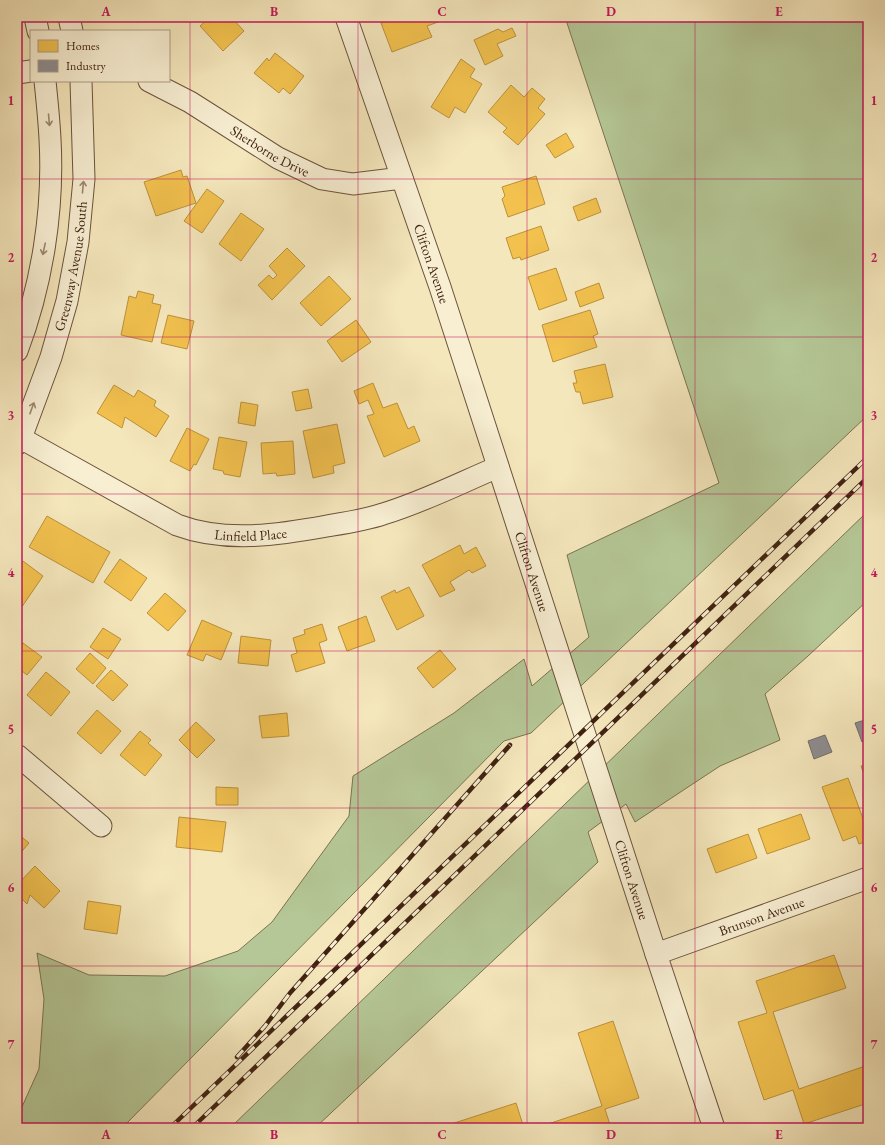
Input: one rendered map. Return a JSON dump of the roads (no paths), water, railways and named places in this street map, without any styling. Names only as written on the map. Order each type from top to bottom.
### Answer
[{"type":"street","points":[[35,17],[38,30]]},
{"type":"street","points":[[69,17],[72,30]]},
{"type":"street","name":"Clifton Avenue","points":[[346,17],[440,287],[656,954],[714,1128]]},
{"type":"street","points":[[17,73],[30,71]]},
{"type":"street","name":"Greenway Avenue South","points":[[17,351],[35,293],[46,238],[50,188],[50,140],[45,82]]},
{"type":"street","name":"Greenway Avenue South","points":[[18,439],[50,357],[63,315],[78,242],[84,179],[81,82]]},
{"type":"street","name":"Sherborne Drive","points":[[151,82],[190,102],[278,158],[322,179],[353,184],[402,178]]},
{"type":"street","name":"Linfield Place","points":[[18,439],[177,526],[193,531],[226,536],[298,531],[382,515],[410,505],[498,467]]},
{"type":"street","points":[[17,755],[101,826]]},
{"type":"street","name":"Brunson Avenue","points":[[656,954],[868,878]]},
{"type":"railway","points":[[170,1128],[868,457]]},
{"type":"railway","points":[[192,1128],[868,477]]},
{"type":"railway","points":[[237,1057],[265,1026],[290,993],[510,745]]}]
